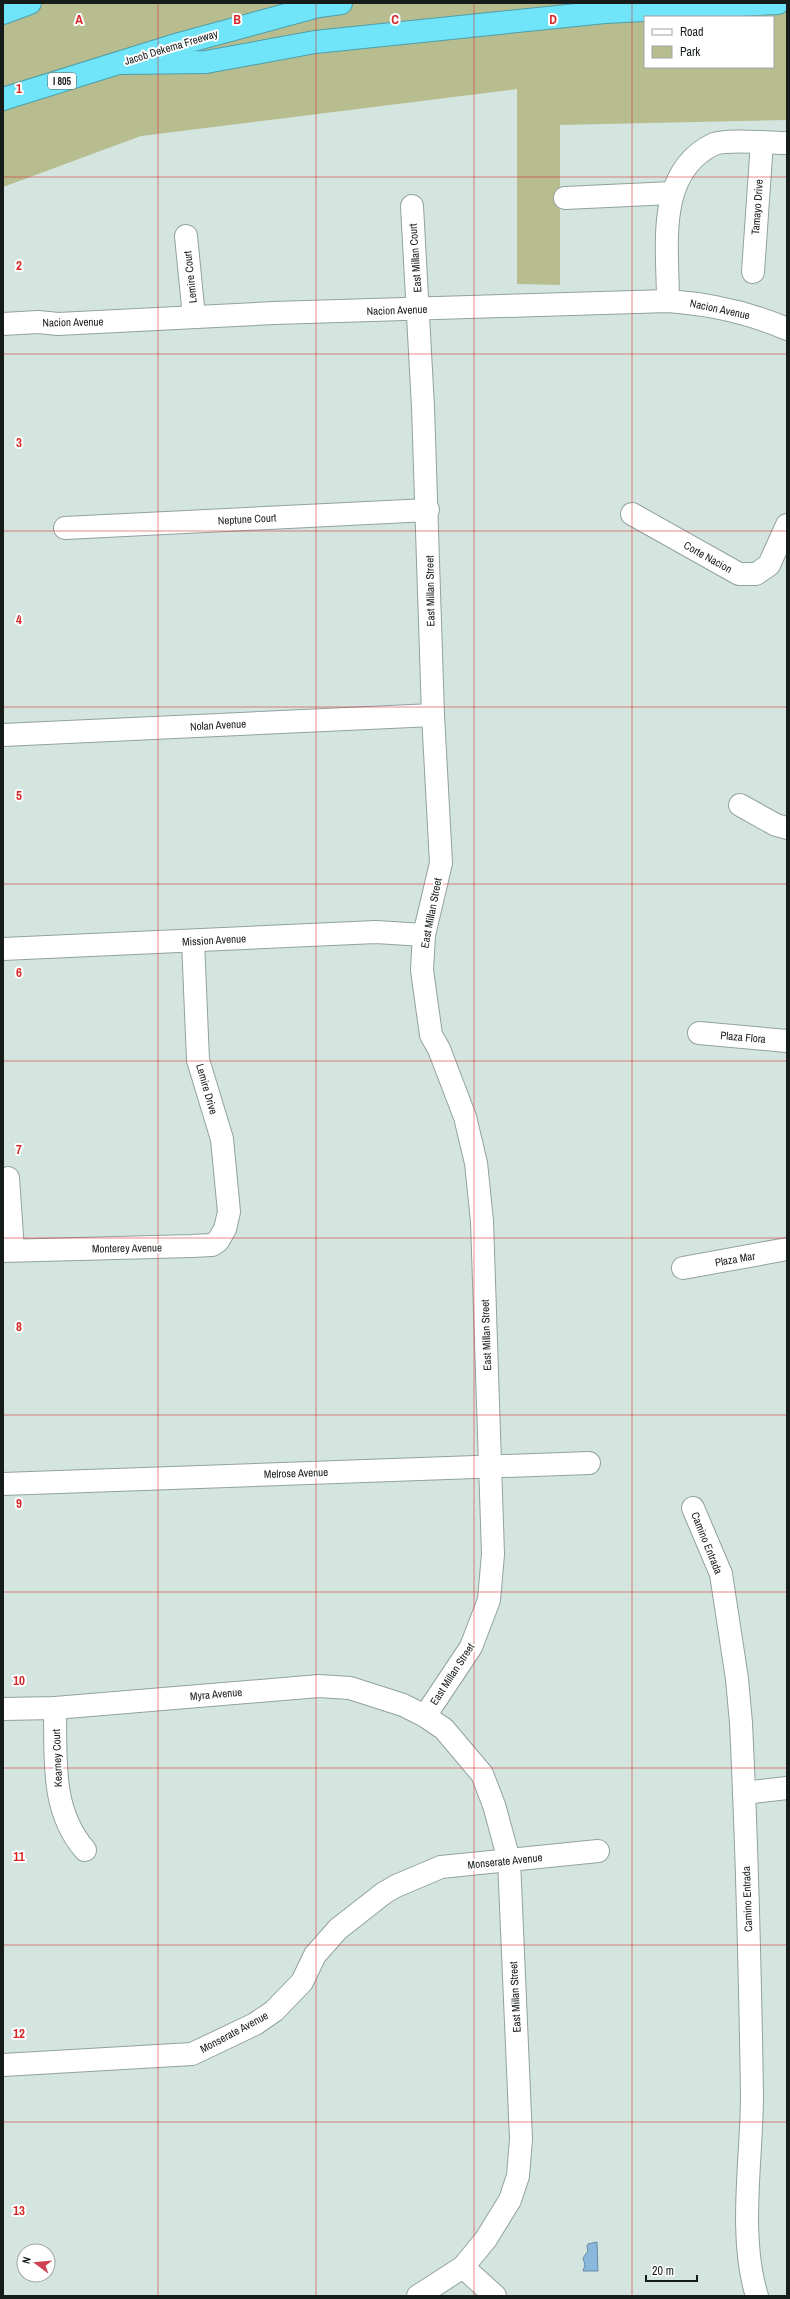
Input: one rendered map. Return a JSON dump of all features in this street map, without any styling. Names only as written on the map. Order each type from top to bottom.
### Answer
[{"type":"highway","points":[[3,13],[30,3]]},
{"type":"highway","name":"Jacob Dekema Freeway","points":[[3,99],[236,28],[319,6],[341,3]]},
{"type":"highway","points":[[121,63],[206,62],[315,42],[605,12],[770,4],[787,8]]},
{"type":"street","points":[[668,301],[669,212],[672,193],[679,176],[690,161],[715,144],[762,142],[787,143]]},
{"type":"street","name":"Tamayo Drive","points":[[753,272],[762,142]]},
{"type":"street","points":[[565,198],[672,193]]},
{"type":"street","name":"East Millan Court","points":[[412,206],[418,310]]},
{"type":"street","name":"Lemire Court","points":[[186,236],[194,317]]},
{"type":"street","name":"Nacion Avenue","points":[[3,324],[38,322],[58,324],[194,317],[668,301],[720,307],[748,314],[787,329]]},
{"type":"street","name":"East Millan Street","points":[[418,310],[428,510],[433,715],[441,863],[424,935],[422,970],[431,1035],[439,1049],[465,1117],[476,1163],[482,1221],[493,1554],[489,1600],[471,1647],[425,1716],[444,1729],[482,1774],[494,1805],[509,1860],[521,2139],[518,2176],[510,2200],[486,2239],[463,2268],[418,2296]]},
{"type":"street","name":"Neptune Court","points":[[65,528],[428,510]]},
{"type":"street","name":"Corte Nacion","points":[[632,514],[738,574],[756,574],[768,566],[787,524]]},
{"type":"street","name":"Nolan Avenue","points":[[3,735],[433,715]]},
{"type":"street","points":[[740,805],[776,825],[787,828]]},
{"type":"street","name":"Mission Avenue","points":[[3,949],[376,932],[424,935]]},
{"type":"street","name":"Lemire Drive","points":[[193,941],[198,1060],[222,1139],[229,1212]]},
{"type":"street","name":"Plaza Flora","points":[[699,1033],[787,1041]]},
{"type":"street","points":[[8,1178],[8,1251]]},
{"type":"street","name":"Monterey Avenue","points":[[8,1251],[212,1245],[218,1241],[225,1229],[229,1212]]},
{"type":"street","name":"Plaza Mar","points":[[683,1268],[787,1249]]},
{"type":"street","name":"Melrose Avenue","points":[[3,1484],[589,1463]]},
{"type":"street","name":"Camino Entrada","points":[[693,1508],[721,1574],[737,1679],[744,1793],[752,2096],[747,2238],[757,2296]]},
{"type":"street","name":"Myra Avenue","points":[[3,1709],[55,1708],[319,1686],[350,1688],[403,1705],[425,1716]]},
{"type":"street","name":"Kearney Court","points":[[55,1708],[57,1790],[76,1839],[85,1850]]},
{"type":"street","points":[[744,1793],[787,1788]]},
{"type":"street","name":"Monserate Avenue","points":[[3,2065],[192,2054],[255,2024],[274,2011],[302,1982],[316,1955],[338,1929],[384,1893],[422,1874],[441,1867],[598,1851]]},
{"type":"street","points":[[463,2268],[495,2296]]},
{"type":"green space","points":[[3,3],[787,3],[787,120],[560,125],[560,285],[517,284],[517,89],[141,136],[3,187]]},
{"type":"water","points":[[597,2242],[598,2271],[583,2271],[585,2265],[583,2258],[588,2251],[587,2246],[588,2244]]}]
